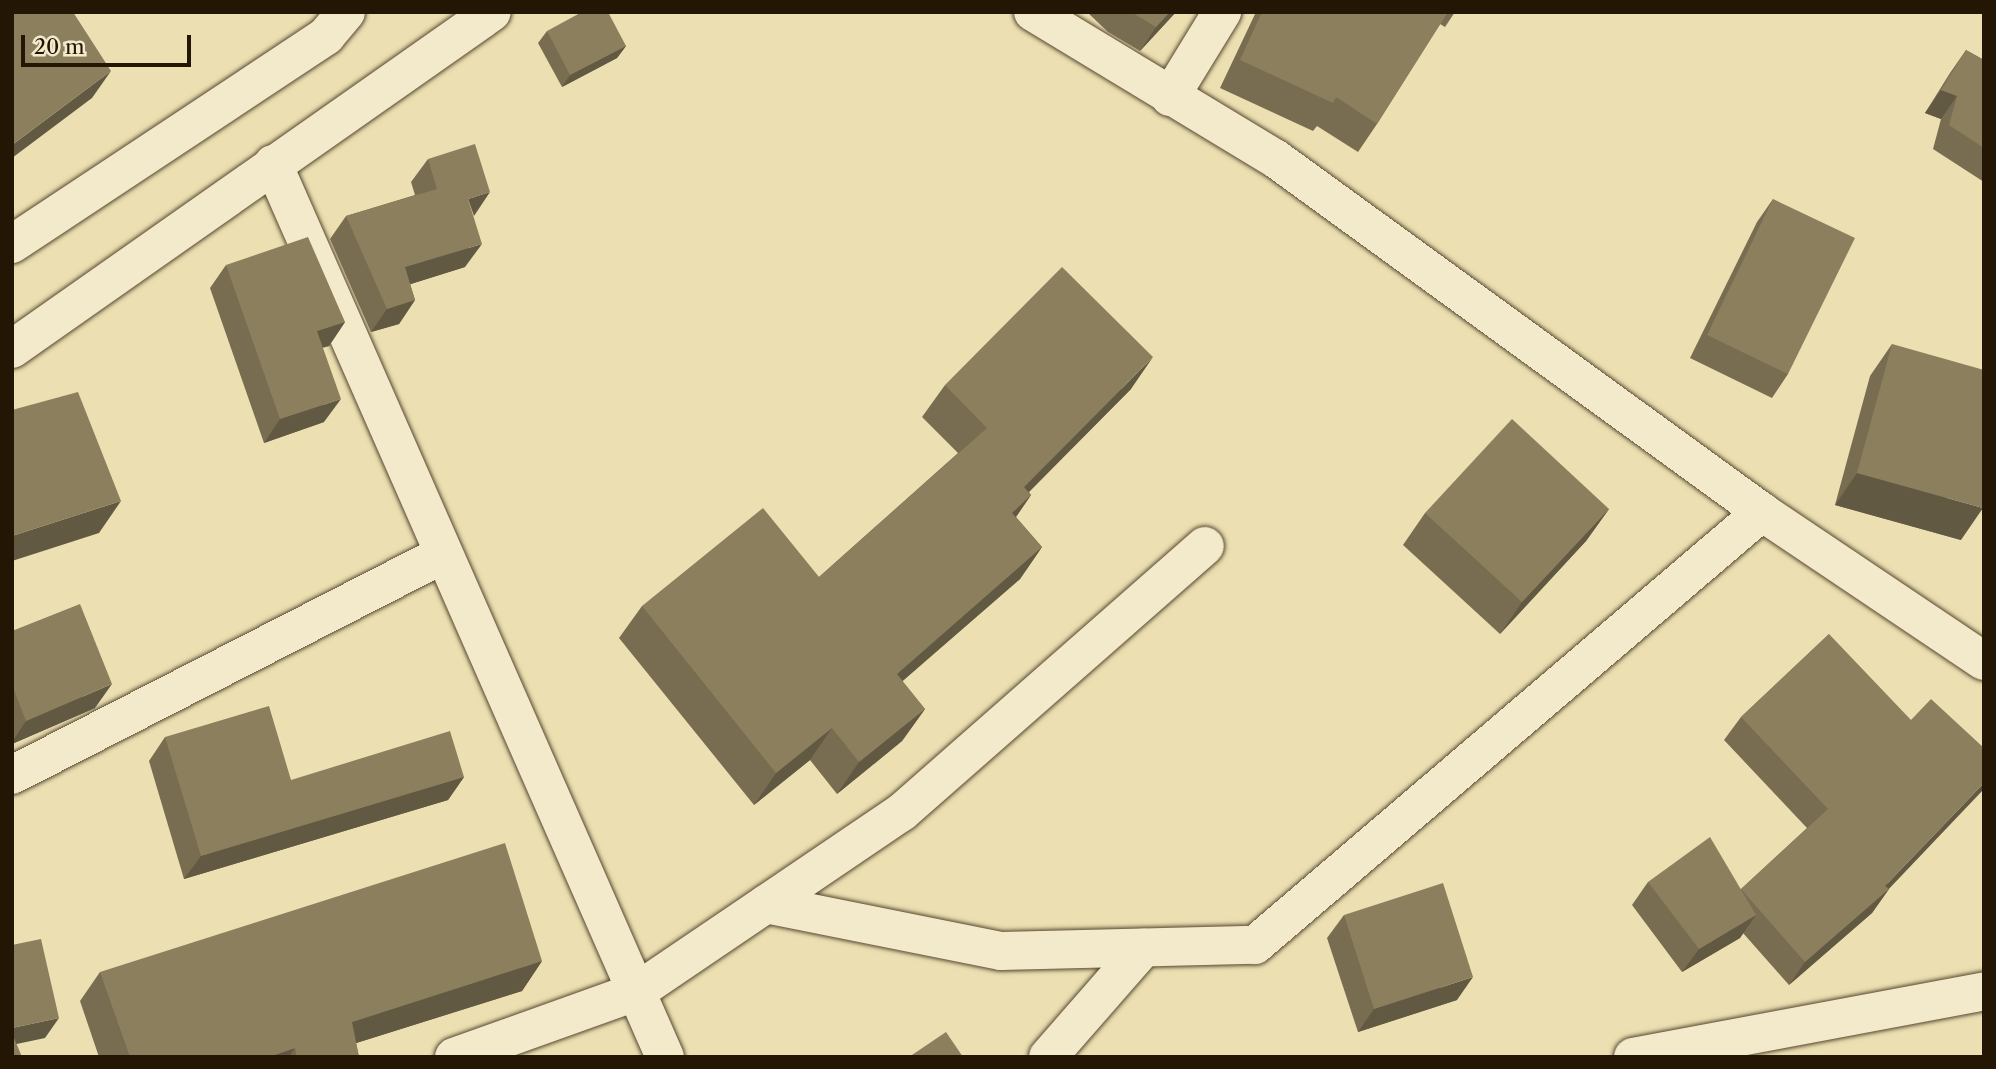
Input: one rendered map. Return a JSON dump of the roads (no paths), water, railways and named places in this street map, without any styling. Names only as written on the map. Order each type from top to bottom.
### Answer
[{"type":"street","points":[[12,244],[326,36],[346,12]]},
{"type":"street","points":[[12,349],[492,12]]},
{"type":"street","points":[[1033,12],[1276,159],[1762,512],[1984,661]]},
{"type":"street","points":[[1170,97],[1222,12]]},
{"type":"street","points":[[273,164],[665,1057]]},
{"type":"street","points":[[766,904],[1001,951],[1255,945],[1762,512]]},
{"type":"street","points":[[454,1057],[636,992],[902,813],[1205,546]]},
{"type":"street","points":[[12,775],[444,554]]},
{"type":"street","points":[[1048,1057],[1143,948]]},
{"type":"street","points":[[1633,1057],[1984,991]]}]
